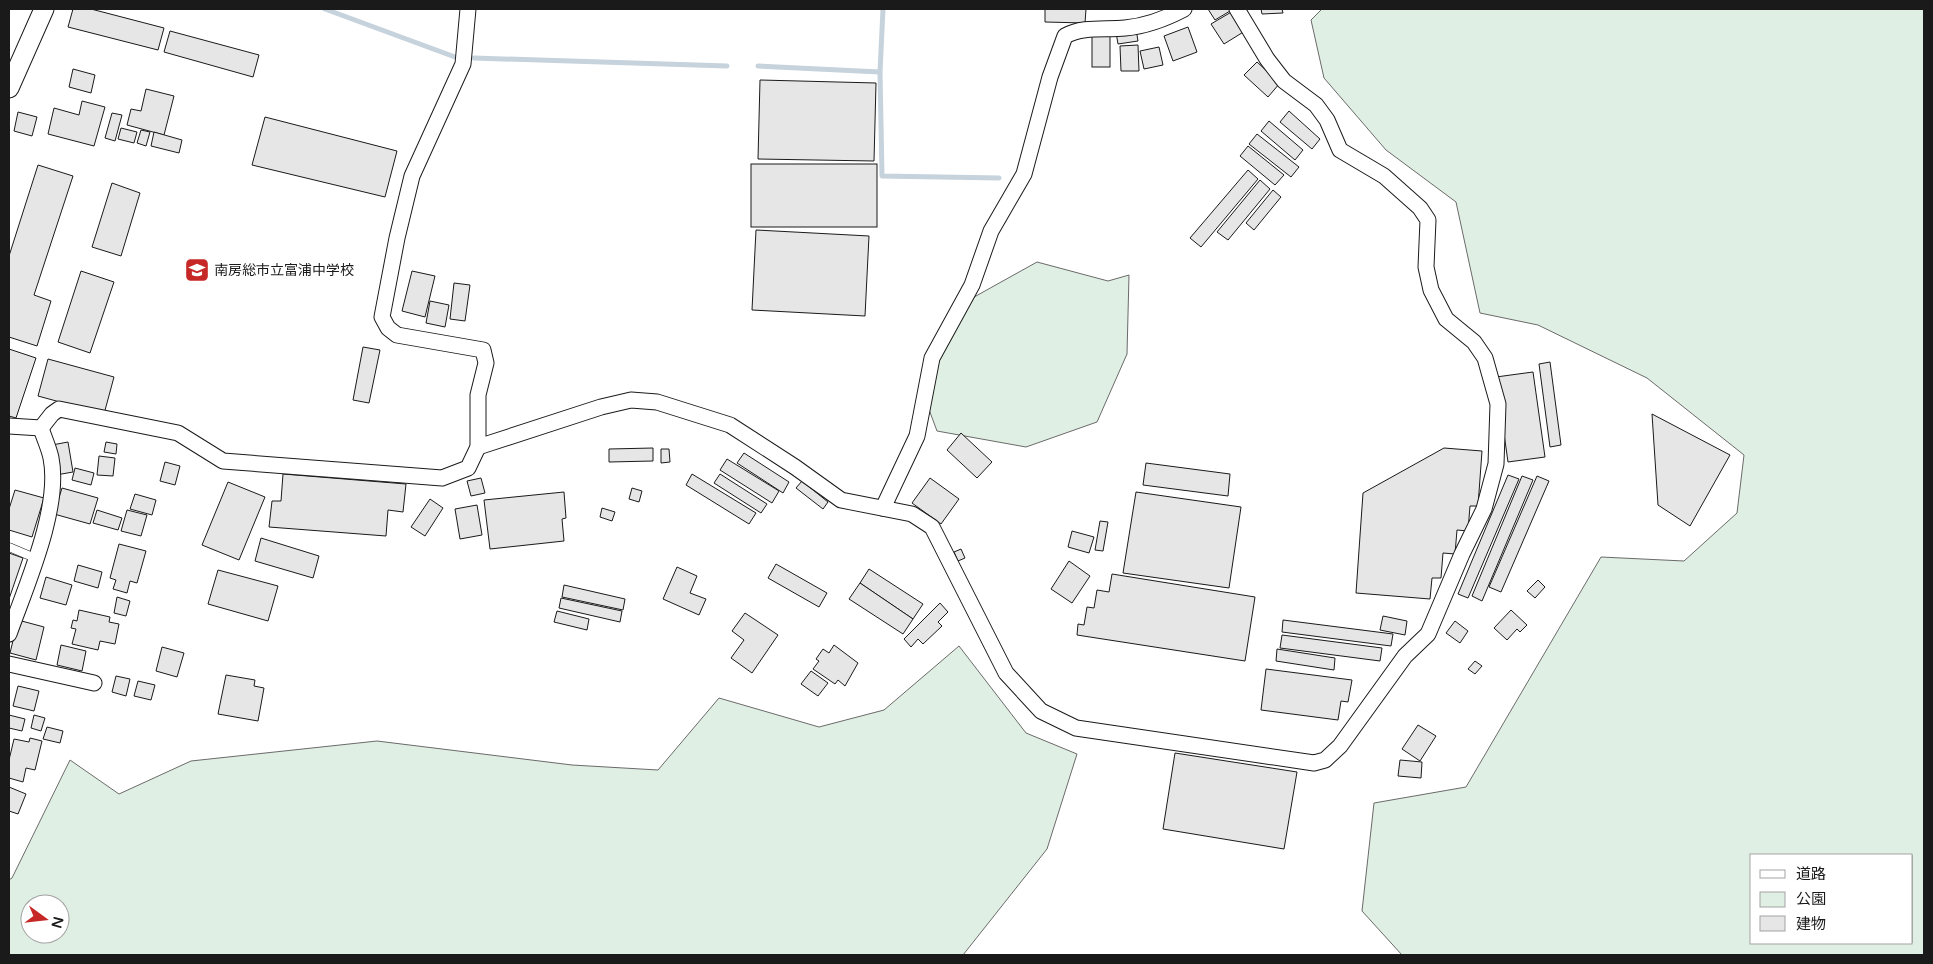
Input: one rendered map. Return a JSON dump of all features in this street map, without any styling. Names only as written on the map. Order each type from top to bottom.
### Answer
[{"type":"street","points":[[9,88],[44,9]]},
{"type":"street","points":[[41,428],[52,414],[59,409],[178,433],[223,461],[442,478],[468,468],[478,447],[478,395],[486,363],[482,350],[397,335],[388,328],[382,317],[396,238],[412,176],[463,64],[468,9]]},
{"type":"street","points":[[883,508],[917,436],[932,358],[972,285],[991,231],[1024,174],[1050,77],[1064,36],[1075,31],[1126,28],[1161,21],[1184,9]]},
{"type":"street","points":[[478,447],[601,407],[631,400],[657,402],[730,425],[795,467],[841,500],[912,514],[932,527],[1006,673],[1041,711],[1076,728],[1314,763],[1325,760],[1340,746],[1404,656],[1428,634],[1462,554],[1484,509],[1496,464],[1499,425],[1498,404],[1485,358],[1474,342],[1446,319],[1431,290],[1426,267],[1428,220],[1420,208],[1384,176],[1340,150],[1327,120],[1316,105],[1284,81],[1266,59],[1237,9]]},
{"type":"street","points":[[9,426],[41,428]]},
{"type":"street","points":[[9,634],[35,558],[52,494],[51,458],[41,428]]},
{"type":"street","points":[[9,664],[94,683]]},
{"type":"lane","points":[[9,547],[35,558]]},
{"type":"green space","points":[[1322,9],[1924,9],[1924,955],[1402,955],[1362,911],[1374,803],[1466,787],[1601,557],[1684,561],[1737,513],[1744,455],[1647,378],[1538,325],[1480,313],[1456,202],[1386,150],[1324,78],[1311,20]]},
{"type":"green space","points":[[1037,262],[1108,281],[1129,275],[1127,354],[1097,422],[1026,447],[937,431],[921,388],[958,306]]},
{"type":"green space","points":[[959,646],[1026,733],[1077,754],[1047,849],[963,955],[9,955],[9,880],[12,878],[70,760],[119,794],[191,761],[377,741],[572,765],[658,770],[719,698],[819,727],[884,710]]},
{"type":"building","points":[[73,9],[91,9],[164,28],[158,50],[68,27]]},
{"type":"building","points":[[1045,9],[1086,9],[1085,23],[1045,22]]},
{"type":"building","points":[[1208,9],[1229,9],[1230,11],[1215,20]]},
{"type":"building","points":[[1261,9],[1282,9],[1283,13],[1262,14]]},
{"type":"building","points":[[1233,11],[1245,31],[1224,44],[1211,24]]},
{"type":"building","points":[[1188,27],[1197,52],[1173,61],[1164,36]]},
{"type":"building","points":[[1136,29],[1138,41],[1118,44],[1116,32]]},
{"type":"building","points":[[170,31],[259,55],[253,77],[164,52]]},
{"type":"building","points":[[1092,36],[1110,36],[1110,67],[1092,67]]},
{"type":"building","points":[[1138,45],[1139,71],[1121,71],[1120,46]]},
{"type":"building","points":[[1159,47],[1163,65],[1144,69],[1140,51]]},
{"type":"building","points":[[1257,62],[1280,83],[1268,97],[1244,75]]},
{"type":"building","points":[[73,69],[95,75],[91,93],[69,87]]},
{"type":"building","points":[[760,80],[876,83],[874,161],[758,159]]},
{"type":"building","points":[[146,89],[174,96],[164,135],[127,125],[131,109],[141,111]]},
{"type":"building","points":[[82,101],[105,107],[94,146],[48,134],[54,108],[79,115]]},
{"type":"building","points":[[1289,111],[1320,139],[1312,149],[1280,122]]},
{"type":"building","points":[[18,112],[37,117],[32,136],[14,131]]},
{"type":"building","points":[[112,113],[122,115],[115,141],[105,138]]},
{"type":"building","points":[[265,117],[397,151],[385,197],[252,165]]},
{"type":"building","points":[[1269,121],[1303,150],[1295,160],[1261,131]]},
{"type":"building","points":[[121,128],[137,132],[134,143],[118,139]]},
{"type":"building","points":[[141,130],[150,132],[146,146],[137,143]]},
{"type":"building","points":[[154,132],[182,140],[179,153],[151,146]]},
{"type":"building","points":[[1257,134],[1299,167],[1291,177],[1249,144]]},
{"type":"building","points":[[1248,146],[1284,175],[1275,185],[1240,156]]},
{"type":"building","points":[[751,164],[877,164],[877,227],[751,227]]},
{"type":"building","points":[[38,165],[73,176],[34,295],[51,301],[37,346],[9,337],[9,256]]},
{"type":"building","points":[[1248,170],[1258,179],[1201,247],[1190,238]]},
{"type":"building","points":[[1260,180],[1270,189],[1228,240],[1217,232]]},
{"type":"building","points":[[112,183],[140,193],[121,256],[92,247]]},
{"type":"building","points":[[1273,190],[1281,197],[1254,230],[1246,223]]},
{"type":"building","points":[[756,230],[869,236],[865,316],[752,310]]},
{"type":"building","points":[[81,271],[114,282],[90,353],[58,342]]},
{"type":"building","points":[[412,271],[435,276],[425,317],[402,311]]},
{"type":"building","points":[[454,283],[470,285],[465,321],[450,319]]},
{"type":"building","points":[[430,301],[449,305],[445,327],[426,323]]},
{"type":"building","points":[[363,347],[380,350],[369,403],[353,400]]},
{"type":"building","points":[[9,349],[36,358],[16,418],[9,416]]},
{"type":"building","points":[[48,359],[114,377],[104,414],[38,396]]},
{"type":"building","points":[[1550,362],[1561,445],[1550,447],[1539,364]]},
{"type":"building","points":[[1533,372],[1545,457],[1508,462],[1496,377]]},
{"type":"building","points":[[1652,414],[1730,455],[1690,526],[1658,505]]},
{"type":"building","points":[[961,433],[992,462],[977,478],[947,450]]},
{"type":"building","points":[[68,442],[73,472],[56,475],[52,445]]},
{"type":"building","points":[[106,442],[117,444],[116,454],[104,452]]},
{"type":"building","points":[[653,448],[653,461],[609,462],[609,449]]},
{"type":"building","points":[[1444,448],[1482,451],[1478,506],[1470,506],[1468,531],[1457,530],[1455,554],[1443,553],[1441,578],[1432,578],[1430,599],[1356,593],[1363,493]]},
{"type":"building","points":[[661,449],[669,449],[670,462],[661,463]]},
{"type":"building","points":[[744,453],[789,482],[783,493],[737,463]]},
{"type":"building","points":[[99,456],[115,458],[113,476],[97,475]]},
{"type":"building","points":[[727,459],[779,491],[772,503],[720,470]]},
{"type":"building","points":[[165,462],[180,466],[175,485],[160,481]]},
{"type":"building","points":[[1146,463],[1230,474],[1228,496],[1143,485]]},
{"type":"building","points":[[75,468],[94,473],[91,485],[72,480]]},
{"type":"building","points":[[283,474],[406,484],[403,512],[388,510],[386,536],[269,527],[272,501],[281,501]]},
{"type":"building","points":[[692,474],[756,513],[749,524],[686,485]]},
{"type":"building","points":[[720,474],[767,504],[761,513],[714,483]]},
{"type":"building","points":[[1508,475],[1519,479],[1468,598],[1458,594]]},
{"type":"building","points":[[1522,476],[1533,480],[1482,601],[1472,596]]},
{"type":"building","points":[[1537,476],[1549,481],[1501,592],[1489,587]]},
{"type":"building","points":[[481,478],[485,493],[471,496],[467,481]]},
{"type":"building","points":[[930,478],[959,499],[941,524],[912,503]]},
{"type":"building","points":[[802,481],[828,502],[823,509],[796,488]]},
{"type":"building","points":[[228,482],[265,497],[239,560],[202,545]]},
{"type":"building","points":[[62,488],[98,498],[90,524],[54,514]]},
{"type":"building","points":[[632,488],[642,491],[639,502],[629,499]]},
{"type":"building","points":[[15,490],[44,498],[32,537],[9,530],[9,509]]},
{"type":"building","points":[[564,492],[566,518],[562,519],[564,541],[490,549],[484,500]]},
{"type":"building","points":[[1136,492],[1241,507],[1229,588],[1123,573]]},
{"type":"building","points":[[135,494],[156,500],[152,515],[130,509]]},
{"type":"building","points":[[430,499],[443,508],[425,536],[411,527]]},
{"type":"building","points":[[477,505],[482,535],[460,539],[455,509]]},
{"type":"building","points":[[602,508],[615,512],[612,521],[600,517]]},
{"type":"building","points":[[97,510],[122,518],[118,530],[93,523]]},
{"type":"building","points":[[127,510],[147,515],[141,536],[121,531]]},
{"type":"building","points":[[1100,521],[1108,522],[1103,551],[1095,550]]},
{"type":"building","points":[[1072,531],[1094,537],[1089,553],[1068,547]]},
{"type":"building","points":[[261,538],[319,556],[313,578],[255,561]]},
{"type":"building","points":[[119,544],[146,551],[137,583],[130,581],[127,593],[113,589],[116,580],[110,578]]},
{"type":"building","points":[[961,549],[965,558],[958,561],[954,552]]},
{"type":"building","points":[[9,553],[23,558],[9,599]]},
{"type":"building","points":[[1069,561],[1090,576],[1072,603],[1051,589]]},
{"type":"building","points":[[776,564],[827,593],[819,607],[768,578]]},
{"type":"building","points":[[78,565],[102,572],[98,588],[74,581]]},
{"type":"building","points":[[677,567],[697,576],[690,593],[706,599],[699,615],[663,599]]},
{"type":"building","points":[[869,569],[923,604],[913,619],[860,583]]},
{"type":"building","points":[[218,570],[278,586],[268,621],[208,604]]},
{"type":"building","points":[[1112,574],[1255,597],[1245,661],[1077,635],[1078,624],[1084,625],[1087,607],[1094,608],[1097,590],[1109,592]]},
{"type":"building","points":[[46,577],[72,585],[66,605],[40,598]]},
{"type":"building","points":[[1538,580],[1545,587],[1535,598],[1527,591]]},
{"type":"building","points":[[860,583],[913,619],[903,634],[849,599]]},
{"type":"building","points":[[564,585],[625,599],[623,610],[562,597]]},
{"type":"building","points":[[117,597],[130,601],[126,616],[114,613]]},
{"type":"building","points":[[561,598],[622,611],[620,622],[559,608]]},
{"type":"building","points":[[940,603],[948,612],[938,622],[942,626],[923,644],[918,639],[911,647],[904,639]]},
{"type":"building","points":[[79,610],[110,617],[109,622],[119,624],[115,644],[100,641],[98,650],[72,644],[76,629],[71,628],[73,620],[77,621]]},
{"type":"building","points":[[1511,610],[1527,625],[1520,632],[1517,629],[1507,640],[1494,628]]},
{"type":"building","points":[[557,611],[589,619],[587,630],[554,622]]},
{"type":"building","points":[[745,613],[778,635],[752,673],[731,658],[744,640],[732,631]]},
{"type":"building","points":[[1383,616],[1407,621],[1405,635],[1380,630]]},
{"type":"building","points":[[18,620],[44,627],[36,660],[10,653]]},
{"type":"building","points":[[1283,620],[1393,634],[1391,646],[1282,632]]},
{"type":"building","points":[[1455,621],[1468,631],[1460,643],[1446,633]]},
{"type":"building","points":[[1282,635],[1382,648],[1380,661],[1280,648]]},
{"type":"building","points":[[61,645],[86,651],[82,671],[57,665]]},
{"type":"building","points":[[834,645],[858,663],[845,686],[838,680],[835,684],[813,669],[819,661],[816,659],[823,649],[829,653]]},
{"type":"building","points":[[162,647],[184,653],[177,677],[156,671]]},
{"type":"building","points":[[1277,649],[1335,658],[1334,670],[1276,661]]},
{"type":"building","points":[[1475,661],[1482,666],[1475,674],[1468,669]]},
{"type":"building","points":[[1266,669],[1352,680],[1348,702],[1341,701],[1338,720],[1261,710]]},
{"type":"building","points":[[811,671],[828,683],[818,696],[801,684]]},
{"type":"building","points":[[226,675],[255,680],[254,686],[264,688],[258,721],[218,714]]},
{"type":"building","points":[[116,676],[130,679],[126,696],[112,692]]},
{"type":"building","points":[[138,681],[155,685],[151,700],[134,696]]},
{"type":"building","points":[[18,686],[39,691],[34,711],[13,706]]},
{"type":"building","points":[[9,715],[25,719],[22,731],[9,728]]},
{"type":"building","points":[[34,715],[45,718],[41,731],[31,728]]},
{"type":"building","points":[[1418,725],[1436,736],[1420,761],[1402,749]]},
{"type":"building","points":[[47,727],[63,731],[60,743],[43,739]]},
{"type":"building","points":[[30,738],[42,741],[35,770],[26,768],[23,782],[9,778],[9,760],[14,739],[29,742]]},
{"type":"building","points":[[1175,753],[1297,772],[1284,849],[1163,829]]},
{"type":"building","points":[[1400,760],[1422,762],[1421,778],[1398,776]]},
{"type":"building","points":[[9,787],[26,794],[18,814],[9,811]]},
{"type":"waterway","points":[[325,9],[455,57]]},
{"type":"waterway","points":[[883,9],[880,72],[882,176],[999,178]]},
{"type":"waterway","points":[[474,58],[727,66]]},
{"type":"waterway","points":[[758,66],[880,72]]},
{"type":"place","name":"南房総市立富浦中学校","points":[[197,270]]}]
